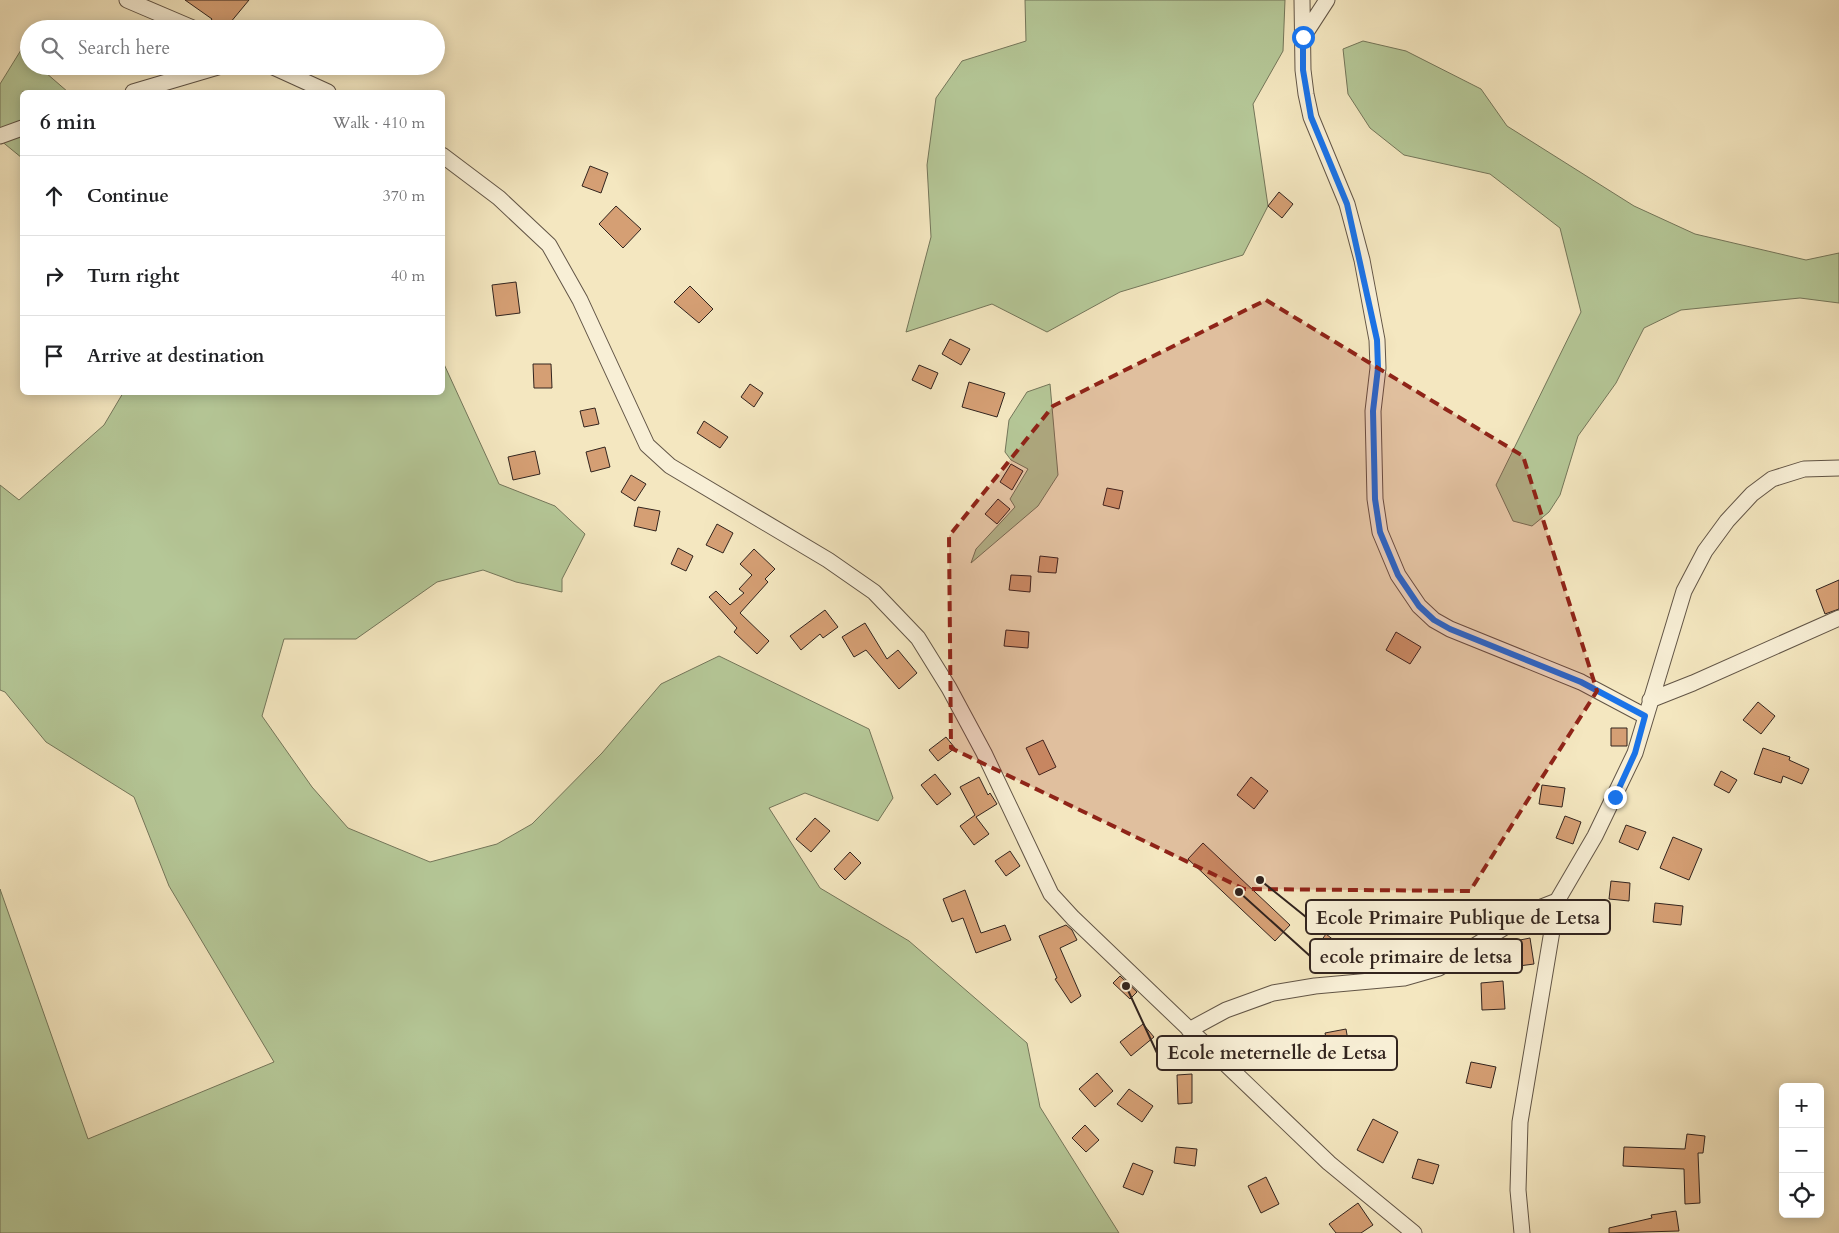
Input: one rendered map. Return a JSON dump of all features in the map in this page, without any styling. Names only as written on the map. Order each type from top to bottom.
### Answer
[{"type":"street","points":[[127,0],[174,20]]},
{"type":"street","points":[[1302,0],[1303,70],[1311,117],[1347,204],[1377,340],[1378,368],[1373,411],[1375,499],[1380,532],[1398,575],[1419,606],[1434,620],[1450,629],[1581,682],[1645,716]]},
{"type":"street","points":[[1303,37],[1327,0]]},
{"type":"street","points":[[140,90],[191,75]]},
{"type":"street","points":[[291,75],[324,90]]},
{"type":"street","points":[[0,136],[20,129]]},
{"type":"street","points":[[445,157],[499,198],[549,245],[580,300],[647,445],[670,466],[828,560],[866,587],[918,638],[949,688],[984,753],[1051,894],[1073,918],[1189,1030],[1330,1163],[1414,1233]]},
{"type":"street","points":[[1522,1233],[1518,1190],[1520,1122],[1556,901],[1615,797],[1635,753],[1684,591],[1705,552],[1727,521],[1752,494],[1772,479],[1804,469],[1839,468]]},
{"type":"street","points":[[1650,700],[1839,618]]},
{"type":"street","points":[[1189,1030],[1226,1010],[1273,993],[1404,978],[1439,968],[1529,912],[1556,901]]},
{"type":"highlighted area","points":[[1266,300],[1523,456],[1597,691],[1470,891],[1244,889],[951,748],[949,536],[1053,406]]},
{"type":"green space","points":[[1025,0],[1285,0],[1283,51],[1253,104],[1268,206],[1243,255],[1120,292],[1047,332],[992,304],[906,332],[931,237],[927,165],[936,98],[962,61],[1026,41]]},
{"type":"green space","points":[[1363,41],[1406,51],[1481,89],[1507,126],[1634,206],[1695,234],[1806,260],[1839,253],[1839,303],[1800,298],[1681,310],[1644,328],[1616,383],[1578,436],[1560,495],[1549,512],[1532,526],[1513,521],[1496,485],[1581,312],[1560,228],[1490,174],[1404,155],[1370,128],[1348,94],[1343,49]]},
{"type":"green space","points":[[20,52],[20,75],[48,75],[66,90],[20,90],[20,156],[0,140],[0,84]]},
{"type":"green space","points":[[445,366],[499,484],[555,506],[585,534],[562,579],[562,592],[516,582],[483,570],[437,582],[356,639],[284,639],[262,716],[312,787],[348,828],[430,862],[497,844],[532,824],[602,753],[661,684],[719,656],[869,729],[893,798],[878,821],[805,793],[769,808],[820,888],[909,941],[1027,1043],[1040,1107],[1119,1233],[0,1233],[0,889],[88,1139],[274,1062],[169,886],[134,797],[46,742],[5,692],[0,690],[0,485],[19,500],[104,425],[122,395],[445,395]]},
{"type":"green space","points":[[1050,384],[1058,475],[1038,506],[971,563],[976,549],[1015,507],[1010,499],[1028,469],[1011,460],[1005,452],[1009,420],[1027,392]]},
{"type":"building","points":[[185,0],[249,0],[232,20],[212,19]]},
{"type":"building","points":[[590,166],[608,173],[601,193],[582,186]]},
{"type":"building","points":[[1279,192],[1293,204],[1282,218],[1268,206]]},
{"type":"building","points":[[616,206],[641,229],[623,248],[599,224]]},
{"type":"building","points":[[516,282],[520,313],[496,316],[492,285]]},
{"type":"building","points":[[690,286],[713,309],[699,323],[674,302]]},
{"type":"building","points":[[950,339],[970,349],[961,365],[942,354]]},
{"type":"building","points":[[533,364],[551,364],[552,388],[534,388]]},
{"type":"building","points":[[919,365],[938,373],[931,389],[912,380]]},
{"type":"building","points":[[969,382],[1005,393],[997,417],[962,407]]},
{"type":"building","points":[[750,384],[763,393],[754,407],[741,397]]},
{"type":"building","points":[[595,408],[599,424],[584,427],[580,411]]},
{"type":"building","points":[[704,421],[728,437],[720,448],[697,433]]},
{"type":"building","points":[[605,447],[610,467],[591,472],[586,452]]},
{"type":"building","points":[[535,451],[540,474],[513,480],[508,457]]},
{"type":"building","points":[[1011,464],[1023,471],[1012,490],[1000,482]]},
{"type":"building","points":[[631,475],[646,484],[635,501],[621,492]]},
{"type":"building","points":[[1107,488],[1123,491],[1119,509],[1103,505]]},
{"type":"building","points":[[998,499],[1010,509],[997,524],[985,514]]},
{"type":"building","points":[[638,507],[660,511],[656,531],[634,526]]},
{"type":"building","points":[[717,524],[733,533],[723,553],[706,545]]},
{"type":"building","points":[[678,548],[693,556],[686,571],[671,564]]},
{"type":"building","points":[[754,549],[775,569],[765,579],[768,582],[740,613],[769,641],[757,654],[734,632],[737,628],[709,597],[716,591],[730,605],[744,593],[739,589],[752,575],[740,564]]},
{"type":"building","points":[[1040,556],[1058,558],[1056,573],[1038,572]]},
{"type":"building","points":[[1011,575],[1031,576],[1030,592],[1009,590]]},
{"type":"building","points":[[1839,580],[1839,609],[1825,614],[1816,590]]},
{"type":"building","points":[[825,610],[838,627],[823,638],[820,634],[801,650],[790,636]]},
{"type":"building","points":[[865,623],[887,659],[898,650],[917,673],[899,689],[866,650],[854,657],[842,637]]},
{"type":"building","points":[[1006,630],[1029,632],[1028,648],[1004,646]]},
{"type":"building","points":[[1396,632],[1421,647],[1410,664],[1386,650]]},
{"type":"building","points":[[1758,702],[1775,716],[1761,734],[1743,720]]},
{"type":"building","points":[[1611,728],[1627,728],[1627,746],[1611,746]]},
{"type":"building","points":[[946,737],[955,748],[938,761],[929,750]]},
{"type":"building","points":[[1043,740],[1056,767],[1039,775],[1026,748]]},
{"type":"building","points":[[1763,748],[1790,757],[1789,760],[1809,769],[1802,784],[1783,776],[1781,783],[1754,774]]},
{"type":"building","points":[[1721,771],[1737,780],[1729,793],[1714,785]]},
{"type":"building","points":[[935,774],[951,794],[937,805],[921,785]]},
{"type":"building","points":[[979,777],[988,795],[990,793],[997,804],[976,817],[989,834],[974,845],[960,826],[975,815],[960,787]]},
{"type":"building","points":[[1251,777],[1268,791],[1254,809],[1237,795]]},
{"type":"building","points":[[1542,785],[1565,788],[1562,807],[1539,804]]},
{"type":"building","points":[[1565,816],[1581,822],[1573,844],[1556,838]]},
{"type":"building","points":[[815,818],[830,831],[811,852],[796,839]]},
{"type":"building","points":[[1626,825],[1646,832],[1638,850],[1619,842]]},
{"type":"building","points":[[1673,837],[1702,849],[1689,880],[1660,868]]},
{"type":"building","points":[[1203,843],[1290,925],[1275,941],[1188,859]]},
{"type":"building","points":[[1010,851],[1020,866],[1006,876],[995,861]]},
{"type":"building","points":[[850,852],[861,863],[845,880],[834,869]]},
{"type":"building","points":[[1611,881],[1630,883],[1629,901],[1609,899]]},
{"type":"building","points":[[965,890],[981,933],[1005,925],[1011,940],[976,953],[963,918],[952,922],[943,899]]},
{"type":"building","points":[[1655,903],[1683,906],[1681,925],[1653,922]]},
{"type":"building","points":[[1066,925],[1072,930],[1077,940],[1060,948],[1081,996],[1071,1003],[1055,979],[1057,978],[1039,936]]},
{"type":"building","points":[[1326,934],[1340,945],[1328,959],[1315,949]]},
{"type":"building","points":[[1530,938],[1534,964],[1504,968],[1500,946]]},
{"type":"building","points":[[1120,976],[1137,992],[1130,999],[1113,983]]},
{"type":"building","points":[[1503,981],[1505,1009],[1482,1010],[1481,983]]},
{"type":"building","points":[[1143,1024],[1154,1037],[1131,1056],[1120,1042]]},
{"type":"building","points":[[1346,1029],[1350,1052],[1330,1056],[1325,1033]]},
{"type":"building","points":[[1471,1062],[1496,1067],[1491,1088],[1466,1083]]},
{"type":"building","points":[[1097,1073],[1113,1091],[1095,1107],[1079,1089]]},
{"type":"building","points":[[1192,1074],[1192,1103],[1178,1104],[1177,1075]]},
{"type":"building","points":[[1129,1089],[1153,1106],[1142,1122],[1117,1104]]},
{"type":"building","points":[[1373,1119],[1398,1132],[1383,1163],[1357,1150]]},
{"type":"building","points":[[1085,1125],[1099,1140],[1086,1152],[1072,1138]]},
{"type":"building","points":[[1687,1134],[1705,1136],[1703,1153],[1698,1153],[1700,1203],[1685,1204],[1684,1169],[1623,1166],[1624,1147],[1685,1149]]},
{"type":"building","points":[[1176,1147],[1197,1149],[1195,1166],[1174,1163]]},
{"type":"building","points":[[1418,1159],[1439,1165],[1433,1184],[1412,1178]]},
{"type":"building","points":[[1133,1163],[1153,1171],[1143,1195],[1123,1187]]},
{"type":"building","points":[[1266,1177],[1279,1204],[1261,1213],[1248,1186]]},
{"type":"building","points":[[1358,1203],[1373,1225],[1361,1233],[1336,1233],[1329,1224]]},
{"type":"building","points":[[1676,1211],[1679,1231],[1609,1233],[1609,1228],[1652,1218],[1651,1215]]},
{"type":"place","name":"Ecole Primaire Publique de Letsa","points":[[1260,880]]},
{"type":"place","name":"ecole primaire de letsa","points":[[1239,892]]},
{"type":"place","name":"Ecole meternelle de Letsa","points":[[1126,986]]},
{"type":"route","points":[[1303,37],[1303,70],[1311,117],[1347,204],[1362,260],[1377,340],[1378,368],[1373,411],[1375,499],[1380,532],[1398,575],[1419,606],[1434,620],[1490,646],[1533,661],[1581,682],[1645,716],[1635,753],[1615,797]]}]
